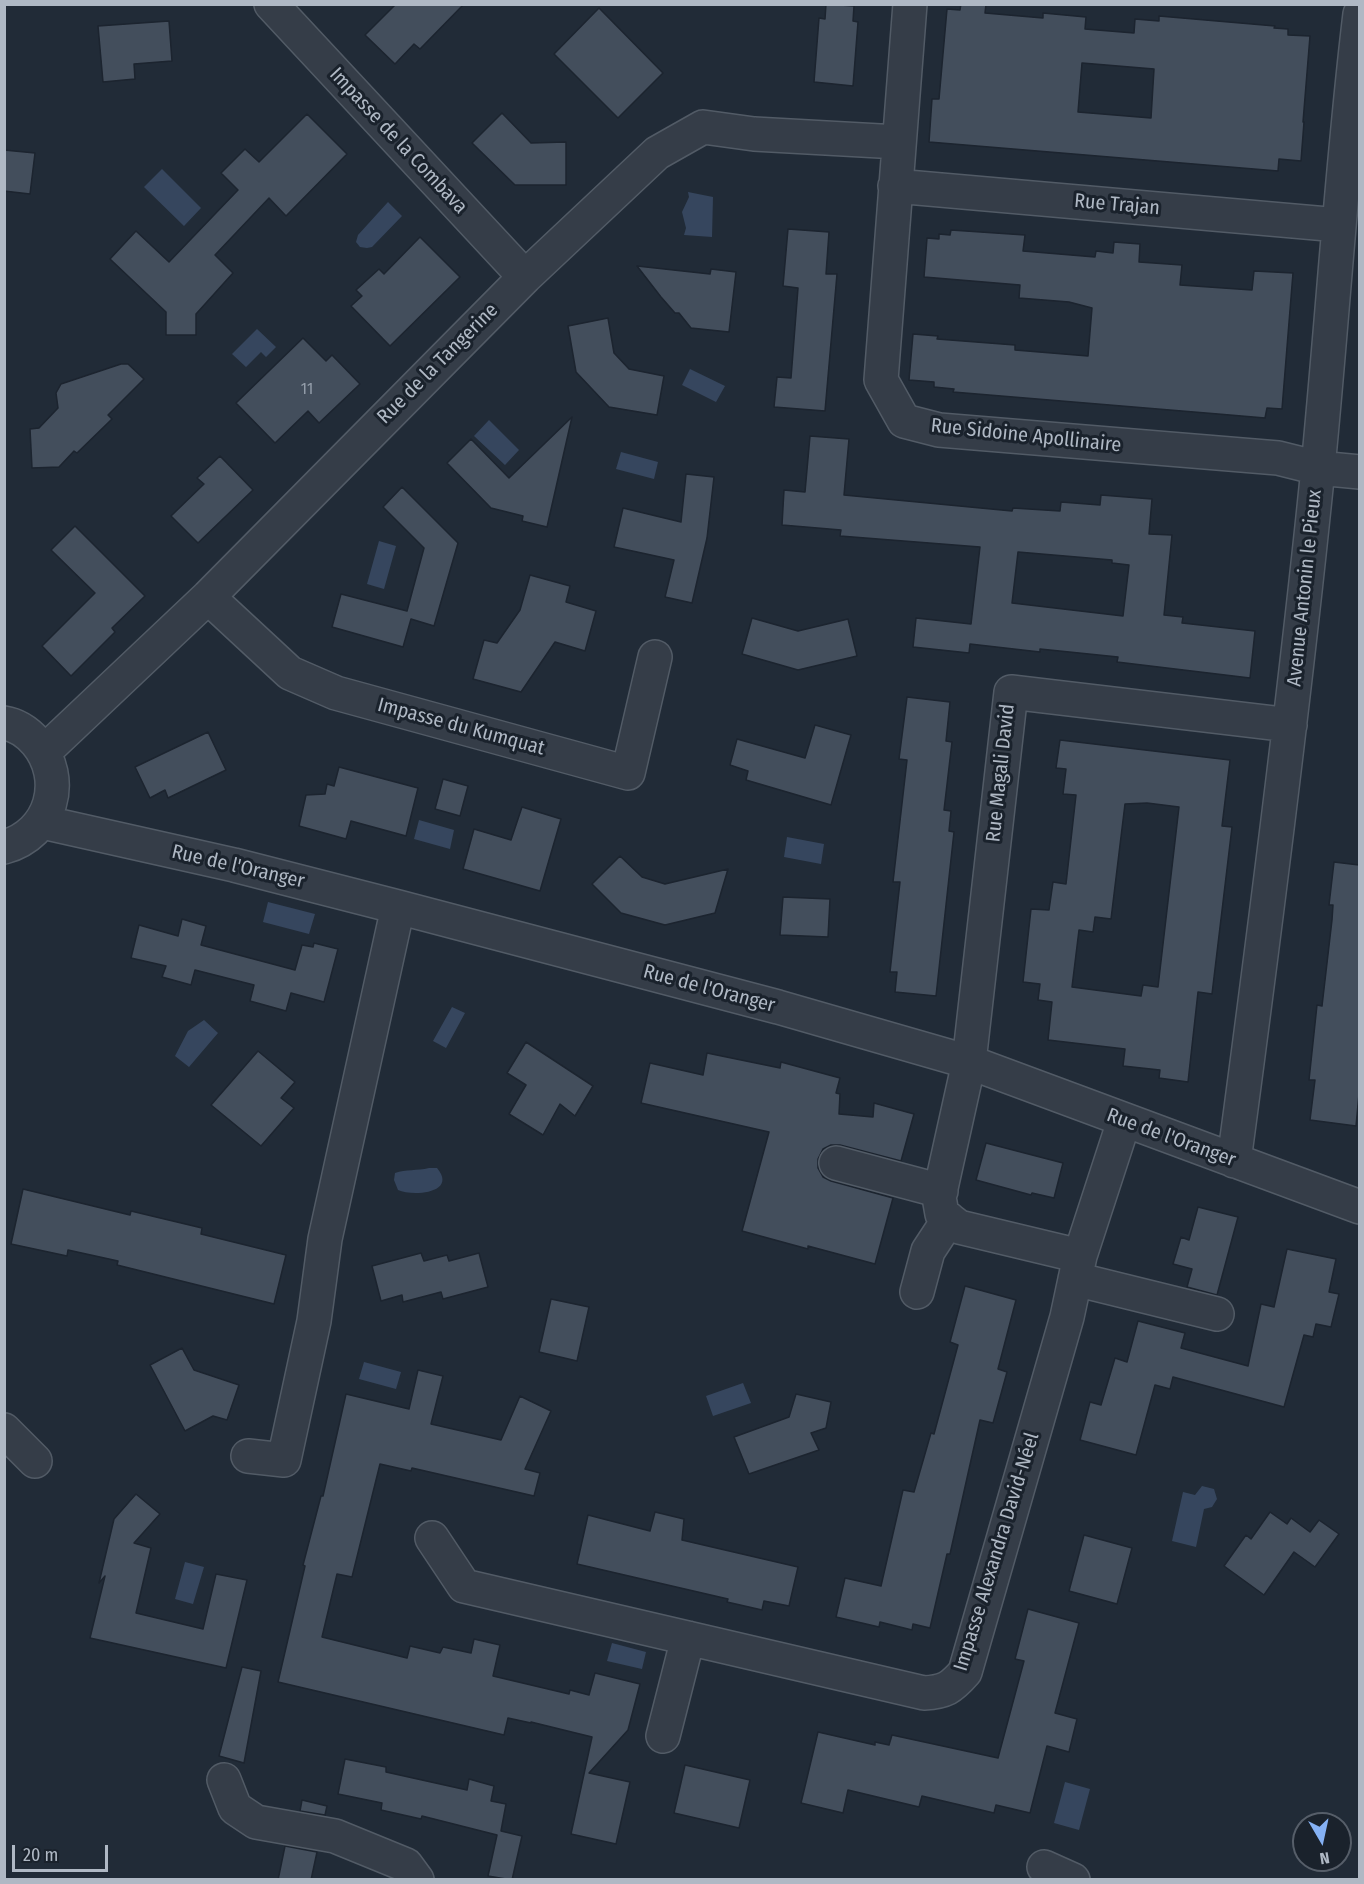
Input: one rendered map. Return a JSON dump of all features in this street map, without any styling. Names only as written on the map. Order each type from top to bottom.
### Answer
[{"type":"street","name":"Impasse de la Combava","points":[[271,4],[525,277]]},
{"type":"street","name":"Rue Sidoine Apollinaire","points":[[910,4],[881,380],[904,421],[939,430],[1278,458],[1318,468],[1359,472]]},
{"type":"street","name":"Avenue Antonin le Pieux","points":[[1234,1161],[1290,725],[1318,468],[1339,225],[1355,84],[1359,14]]},
{"type":"street","name":"Rue de la Tangerine","points":[[44,752],[208,597],[525,277],[657,153],[703,127],[754,134],[898,142]]},
{"type":"street","name":"Rue Trajan","points":[[895,186],[1339,225]]},
{"type":"street","name":"Impasse du Kumquat","points":[[208,597],[290,673],[336,693],[628,772],[656,657]]},
{"type":"street","name":"Rue Magali David","points":[[969,1062],[1011,692],[1290,725]]},
{"type":"street","points":[[4,723],[11,724],[30,735],[44,752],[52,775],[52,799],[42,822],[9,853]]},
{"type":"street","name":"Rue de l'Oranger","points":[[42,822],[234,865],[399,907],[778,1007],[969,1062],[1359,1207]]},
{"type":"street","points":[[248,1456],[284,1460],[314,1321],[326,1239],[399,907]]},
{"type":"street","points":[[916,1292],[945,1205],[969,1062]]},
{"type":"street","name":"Impasse Alexandra David-Néel","points":[[432,1538],[464,1586],[924,1693],[940,1692],[954,1686],[965,1672],[1067,1317],[1077,1267],[1124,1121]]},
{"type":"street","points":[[836,1163],[945,1205],[959,1227],[1217,1314]]},
{"type":"street","points":[[4,1430],[35,1461]]},
{"type":"street","points":[[663,1736],[688,1638]]},
{"type":"street","points":[[224,1780],[235,1808],[256,1822],[335,1836],[406,1865],[417,1880]]},
{"type":"water","points":[[162,169],[201,208],[184,226],[144,187]]},
{"type":"water","points":[[688,192],[713,197],[712,237],[684,235],[686,228],[682,212],[689,197]]},
{"type":"water","points":[[388,202],[402,216],[372,247],[360,247],[356,242],[358,235]]},
{"type":"water","points":[[257,329],[276,347],[266,357],[261,352],[246,367],[232,354]]},
{"type":"water","points":[[690,369],[725,386],[716,402],[682,385]]},
{"type":"water","points":[[489,420],[519,450],[505,465],[474,436]]},
{"type":"water","points":[[621,452],[658,462],[654,479],[616,469]]},
{"type":"water","points":[[379,541],[396,546],[384,589],[367,584]]},
{"type":"water","points":[[419,820],[454,830],[450,849],[414,839]]},
{"type":"water","points":[[787,837],[824,844],[821,864],[784,857]]},
{"type":"water","points":[[268,902],[315,914],[309,934],[263,922]]},
{"type":"water","points":[[452,1007],[465,1013],[446,1048],[433,1041]]},
{"type":"water","points":[[204,1020],[218,1033],[189,1067],[175,1056],[188,1031]]},
{"type":"water","points":[[437,1168],[442,1176],[442,1183],[438,1188],[422,1193],[398,1190],[394,1180],[395,1173]]},
{"type":"water","points":[[364,1362],[401,1372],[396,1389],[359,1379]]},
{"type":"water","points":[[743,1383],[751,1403],[713,1416],[706,1396]]},
{"type":"water","points":[[1202,1486],[1214,1489],[1217,1499],[1212,1507],[1204,1509],[1196,1547],[1172,1541],[1183,1492],[1195,1495]]},
{"type":"water","points":[[185,1562],[204,1567],[193,1604],[175,1599]]},
{"type":"water","points":[[612,1643],[646,1652],[642,1669],[607,1661]]},
{"type":"water","points":[[1065,1782],[1090,1789],[1079,1830],[1054,1823]]},
{"type":"building","points":[[396,4],[464,4],[420,49],[414,44],[395,64],[365,35]]},
{"type":"building","points":[[826,4],[854,6],[853,21],[858,22],[853,86],[814,82],[819,18],[825,19]]},
{"type":"building","points":[[961,4],[986,4],[985,13],[1043,18],[1043,13],[1086,17],[1085,29],[1134,33],[1135,19],[1159,21],[1159,16],[1275,26],[1274,28],[1288,29],[1288,35],[1310,36],[1301,161],[1279,159],[1278,171],[929,142],[932,99],[939,99],[947,9],[960,10]],"holes":[[[1082,63],[1154,69],[1151,118],[1078,112]]]},
{"type":"building","points":[[599,8],[663,73],[618,118],[554,54]]},
{"type":"building","points":[[169,21],[172,61],[134,64],[135,79],[103,82],[98,26]]},
{"type":"building","points":[[502,113],[531,143],[566,142],[566,185],[515,185],[472,143]]},
{"type":"building","points":[[307,114],[347,154],[286,216],[269,198],[215,255],[233,273],[196,314],[196,335],[166,335],[166,312],[110,259],[136,231],[169,262],[238,190],[221,173],[245,149],[259,162]]},
{"type":"building","points":[[4,150],[35,153],[30,194],[4,191]]},
{"type":"building","points":[[788,229],[829,232],[826,274],[837,274],[825,411],[774,407],[777,377],[791,378],[798,288],[783,286]]},
{"type":"building","points":[[951,230],[1025,235],[1023,251],[1095,257],[1096,251],[1113,253],[1114,242],[1140,244],[1139,262],[1182,265],[1180,285],[1252,290],[1254,271],[1293,273],[1282,409],[1267,408],[1265,418],[953,392],[954,389],[934,387],[934,382],[909,380],[913,334],[938,336],[937,339],[1015,345],[1015,350],[1088,356],[1092,308],[1069,302],[1019,298],[1020,285],[924,277],[927,238],[939,239],[939,234],[950,235]]},
{"type":"building","points":[[420,237],[460,277],[390,346],[351,306],[362,296],[356,290],[379,269],[384,274]]},
{"type":"building","points":[[637,266],[710,274],[711,269],[736,272],[729,332],[691,328],[679,313],[675,313],[661,297]]},
{"type":"building","points":[[608,318],[614,353],[629,369],[664,376],[657,415],[609,407],[576,372],[568,326]]},
{"type":"building","points":[[303,338],[326,361],[332,355],[360,384],[319,423],[308,411],[275,443],[236,403]]},
{"type":"building","points":[[121,364],[128,364],[144,379],[108,415],[112,419],[59,467],[32,468],[30,429],[39,428],[58,408],[56,393],[61,384]]},
{"type":"building","points":[[572,417],[547,527],[522,521],[523,516],[491,508],[447,463],[471,439],[509,478]]},
{"type":"building","points":[[810,436],[849,439],[844,495],[1012,511],[1013,508],[1060,511],[1061,502],[1100,505],[1101,495],[1152,499],[1149,534],[1172,535],[1164,615],[1183,617],[1182,623],[1255,631],[1250,678],[1117,662],[1118,657],[1040,649],[1040,652],[970,644],[969,653],[913,647],[916,618],[971,624],[980,547],[840,536],[841,530],[782,525],[784,490],[805,492]],"holes":[[[1018,552],[1112,560],[1112,563],[1129,565],[1123,616],[1012,603]]]},
{"type":"building","points":[[220,456],[253,490],[198,543],[171,516],[204,484],[197,478]]},
{"type":"building","points":[[686,474],[714,477],[707,538],[692,603],[665,597],[674,560],[614,547],[623,508],[681,522]]},
{"type":"building","points":[[402,487],[458,543],[434,626],[411,619],[403,647],[332,627],[341,594],[407,611],[424,548],[383,507]]},
{"type":"building","points":[[75,526],[145,596],[112,628],[115,632],[71,676],[42,646],[95,593],[51,550]]},
{"type":"building","points":[[530,575],[570,586],[566,602],[596,611],[585,651],[555,642],[521,692],[473,679],[484,640],[497,643],[520,610]]},
{"type":"building","points":[[752,618],[798,631],[848,619],[857,656],[798,670],[742,654]]},
{"type":"building","points":[[907,697],[950,702],[946,741],[952,742],[944,810],[951,811],[949,831],[954,832],[936,996],[895,992],[897,972],[890,972],[900,882],[893,882],[907,760],[899,759]]},
{"type":"building","points":[[815,725],[851,735],[831,805],[746,780],[748,771],[730,765],[737,739],[805,758]]},
{"type":"building","points":[[208,732],[226,770],[168,798],[165,790],[150,798],[135,767]]},
{"type":"building","points":[[1060,740],[1230,760],[1222,826],[1232,827],[1212,994],[1198,992],[1188,1082],[1159,1078],[1160,1070],[1123,1066],[1125,1049],[1048,1040],[1052,1002],[1038,1000],[1040,984],[1023,982],[1031,909],[1049,910],[1053,882],[1066,884],[1076,795],[1063,794],[1066,769],[1056,768]],"holes":[[[1147,803],[1179,807],[1158,987],[1143,985],[1141,996],[1072,987],[1079,930],[1093,932],[1095,917],[1111,919],[1125,804]]]},
{"type":"building","points":[[339,767],[418,788],[406,836],[351,821],[346,839],[299,826],[306,795],[325,794],[327,784],[334,786]]},
{"type":"building","points":[[443,779],[468,786],[460,816],[435,809]]},
{"type":"building","points":[[522,807],[561,819],[540,891],[463,869],[474,829],[511,840]]},
{"type":"building","points":[[620,856],[642,877],[665,884],[728,869],[715,913],[665,925],[621,913],[592,884]]},
{"type":"building","points":[[1334,862],[1359,865],[1359,1094],[1356,1126],[1310,1120],[1315,1080],[1309,1080],[1317,1005],[1322,1006],[1332,920],[1333,905],[1329,905]]},
{"type":"building","points":[[783,897],[830,899],[828,937],[780,935]]},
{"type":"building","points":[[182,919],[206,926],[201,945],[295,970],[302,945],[313,947],[314,943],[338,949],[324,1002],[291,993],[286,1011],[250,1001],[254,985],[195,970],[191,985],[162,977],[166,966],[131,958],[139,925],[178,936]]},
{"type":"building","points":[[526,1042],[593,1086],[575,1116],[560,1104],[543,1135],[509,1114],[526,1085],[507,1073]]},
{"type":"building","points":[[258,1051],[295,1082],[281,1098],[294,1108],[261,1146],[211,1105]]},
{"type":"building","points":[[707,1053],[780,1068],[781,1062],[840,1078],[836,1093],[840,1094],[839,1114],[873,1117],[874,1103],[914,1114],[901,1161],[840,1145],[831,1145],[823,1149],[818,1159],[818,1168],[823,1177],[893,1198],[875,1264],[742,1231],[769,1132],[641,1103],[650,1063],[703,1075]]},
{"type":"building","points":[[986,1143],[1063,1163],[1054,1198],[1032,1193],[1031,1195],[976,1180]]},
{"type":"building","points":[[23,1189],[130,1215],[131,1211],[202,1228],[201,1234],[286,1255],[274,1304],[117,1265],[118,1261],[68,1250],[67,1256],[11,1244]]},
{"type":"building","points":[[1198,1207],[1238,1217],[1217,1295],[1187,1287],[1192,1269],[1173,1264],[1181,1237],[1189,1240]]},
{"type":"building","points":[[1287,1249],[1336,1259],[1329,1292],[1339,1294],[1331,1327],[1316,1324],[1313,1337],[1304,1335],[1284,1407],[1173,1377],[1170,1389],[1155,1385],[1136,1455],[1080,1440],[1090,1402],[1101,1405],[1115,1358],[1127,1362],[1138,1321],[1185,1333],[1181,1348],[1248,1366],[1261,1304],[1274,1307]]},
{"type":"building","points":[[421,1253],[424,1261],[447,1255],[449,1261],[479,1253],[488,1287],[443,1299],[441,1292],[403,1302],[402,1295],[381,1301],[372,1266]]},
{"type":"building","points":[[965,1286],[1016,1300],[998,1369],[1007,1372],[993,1423],[980,1420],[950,1554],[947,1554],[930,1628],[913,1624],[912,1630],[880,1622],[879,1627],[836,1617],[845,1578],[881,1586],[903,1490],[914,1492],[931,1433],[934,1434],[958,1345],[950,1342]]},
{"type":"building","points":[[551,1299],[589,1307],[577,1361],[539,1352]]},
{"type":"building","points":[[182,1348],[194,1370],[239,1385],[227,1420],[213,1416],[185,1431],[150,1365]]},
{"type":"building","points":[[418,1370],[443,1376],[431,1424],[501,1440],[520,1396],[551,1411],[525,1469],[540,1473],[534,1496],[412,1468],[411,1471],[380,1464],[352,1577],[337,1574],[322,1637],[407,1658],[410,1646],[440,1653],[443,1647],[471,1653],[474,1639],[500,1645],[493,1676],[569,1694],[570,1690],[589,1695],[595,1673],[640,1684],[628,1730],[589,1773],[630,1782],[616,1844],[571,1834],[592,1737],[508,1718],[504,1735],[278,1682],[305,1566],[303,1565],[321,1496],[323,1496],[346,1394],[409,1409]]},
{"type":"building","points":[[796,1394],[831,1402],[826,1428],[811,1433],[819,1450],[749,1474],[734,1437],[789,1417]]},
{"type":"building","points":[[136,1494],[160,1514],[134,1543],[151,1548],[136,1613],[203,1629],[216,1574],[247,1580],[226,1668],[90,1638],[105,1576],[99,1583],[114,1519]]},
{"type":"building","points":[[655,1512],[684,1519],[682,1540],[798,1567],[789,1606],[764,1601],[762,1610],[727,1602],[728,1599],[577,1564],[588,1515],[650,1531]]},
{"type":"building","points":[[1270,1512],[1287,1524],[1291,1518],[1310,1532],[1319,1520],[1339,1534],[1315,1567],[1294,1552],[1264,1595],[1224,1566],[1246,1535],[1251,1539]]},
{"type":"building","points":[[1084,1535],[1132,1548],[1117,1604],[1069,1591]]},
{"type":"building","points":[[1028,1609],[1079,1623],[1055,1713],[1077,1719],[1069,1752],[1047,1746],[1030,1813],[996,1805],[994,1813],[922,1796],[919,1807],[848,1790],[843,1813],[801,1803],[818,1732],[875,1745],[875,1742],[889,1745],[892,1735],[998,1758],[1024,1661],[1015,1659]]},
{"type":"building","points":[[242,1667],[261,1671],[244,1763],[219,1756]]},
{"type":"building","points":[[345,1759],[386,1767],[386,1772],[467,1790],[469,1779],[494,1786],[491,1801],[506,1804],[501,1831],[522,1836],[512,1880],[488,1876],[497,1835],[422,1816],[421,1819],[381,1810],[382,1803],[338,1794]]},
{"type":"building","points":[[685,1765],[750,1780],[739,1828],[674,1813]]},
{"type":"building","points":[[302,1800],[327,1806],[325,1815],[300,1811]]},
{"type":"building","points":[[285,1846],[317,1852],[311,1880],[278,1880]]}]
